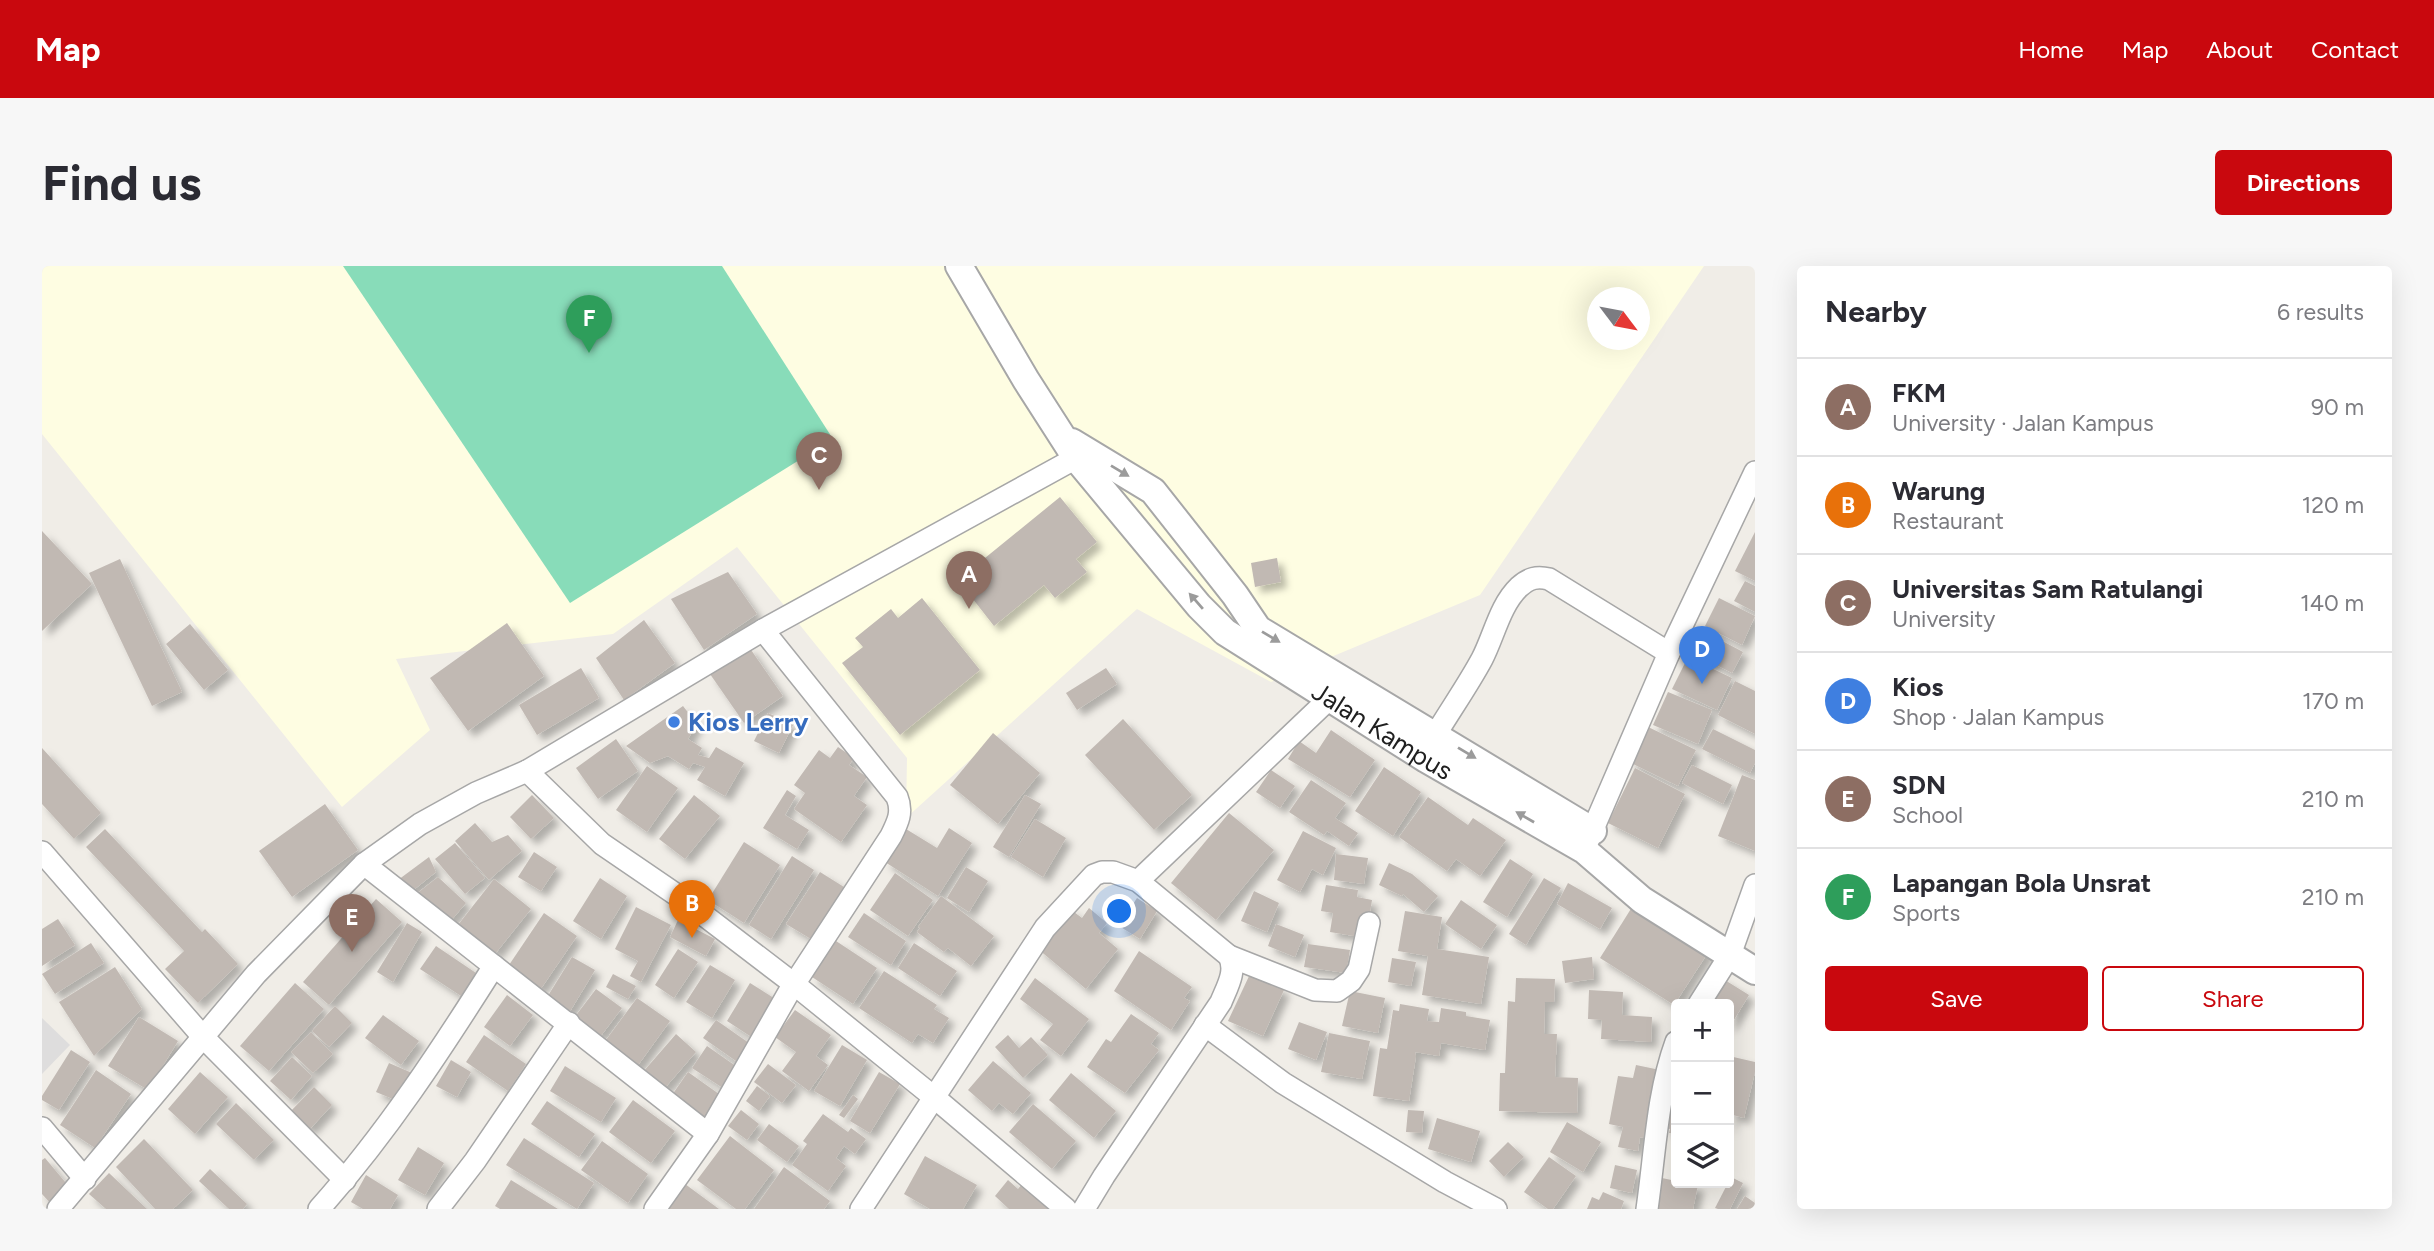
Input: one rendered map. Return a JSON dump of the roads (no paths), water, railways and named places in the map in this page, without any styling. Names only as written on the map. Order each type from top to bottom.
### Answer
[{"type":"street","name":"Jalan Kampus","points":[[959,266],[1069,447],[1199,606],[1225,632],[1426,759],[1588,840]]},
{"type":"street","name":"Jalan Kampus","points":[[1069,447],[1153,491],[1235,595],[1258,629],[1436,734],[1588,840],[1642,900],[1755,971]]},
{"type":"street","points":[[58,1209],[256,974],[364,864],[420,824],[476,793],[527,771],[1069,447]]},
{"type":"street","points":[[1588,840],[1669,653],[1755,472]]},
{"type":"street","points":[[1436,734],[1482,660],[1511,595],[1532,578],[1549,579],[1669,653]]},
{"type":"street","points":[[655,1209],[708,1134],[794,984],[891,836],[900,817],[897,797],[763,630]]},
{"type":"street","points":[[1138,881],[1331,697]]},
{"type":"street","points":[[527,771],[602,844],[684,900],[794,984],[936,1098],[1066,1209]]},
{"type":"street","points":[[42,852],[204,1038],[345,1180]]},
{"type":"street","points":[[364,864],[708,1134]]},
{"type":"street","points":[[861,1209],[1045,928],[1094,876],[1102,872],[1113,872],[1138,881],[1229,956],[1315,990],[1337,991],[1351,981],[1359,969],[1369,923]]},
{"type":"street","points":[[1702,999],[1730,956],[1755,885]]},
{"type":"street","points":[[1084,1209],[1220,1002],[1233,972],[1229,956]]},
{"type":"street","points":[[319,1209],[345,1180],[443,1048],[494,966]]},
{"type":"street","points":[[438,1209],[475,1161],[569,1023]]},
{"type":"street","points":[[1205,1026],[1283,1083],[1445,1182],[1496,1209]]},
{"type":"street","points":[[1647,1209],[1671,1056]]},
{"type":"street","points":[[42,1128],[85,1179]]},
{"type":"place","name":"Lapangan Bola Unsrat","points":[[589,353]]},
{"type":"place","name":"Universitas Sam Ratulangi","points":[[819,490]]},
{"type":"place","name":"FKM","points":[[969,609]]},
{"type":"place","name":"Kios","points":[[1702,684]]},
{"type":"place","name":"Kios Lerry","points":[[674,722]]},
{"type":"place","name":"Warung","points":[[692,938]]},
{"type":"place","name":"SDN","points":[[352,952]]}]
